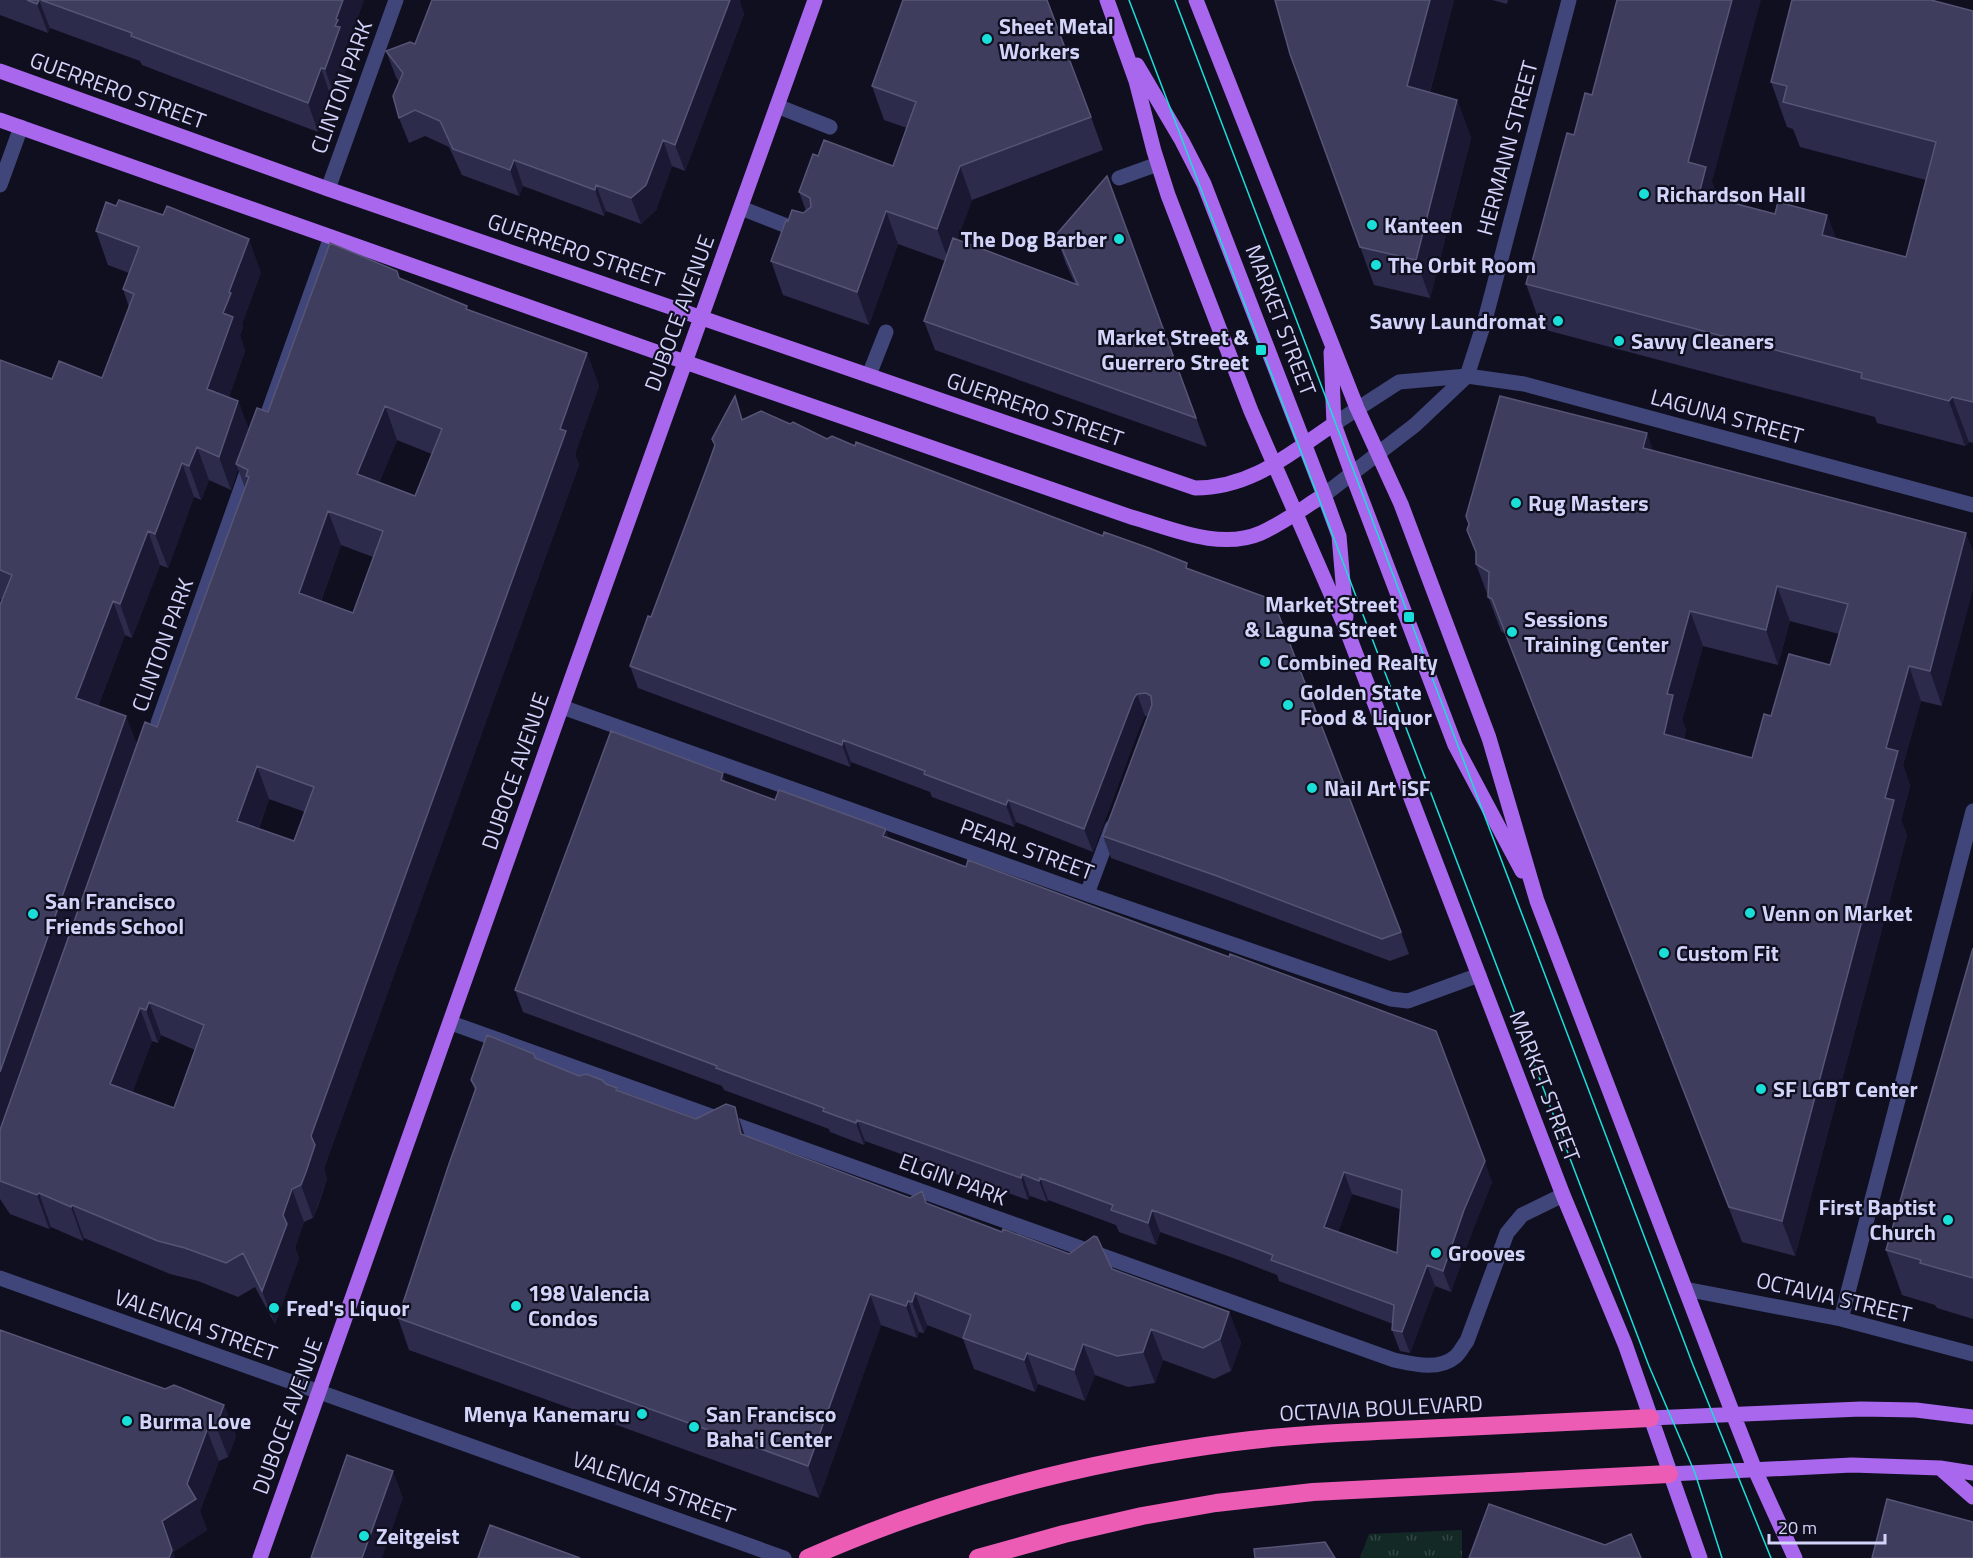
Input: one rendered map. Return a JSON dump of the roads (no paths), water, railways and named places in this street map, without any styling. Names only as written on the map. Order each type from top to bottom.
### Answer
[{"type":"highway","name":"OCTAVIA BOULEVARD","points":[[808,1558],[897,1523],[974,1497],[1043,1477],[1184,1449],[1304,1436],[1650,1418]]},
{"type":"highway","points":[[978,1558],[1108,1524],[1216,1503],[1313,1492],[1669,1474]]},
{"type":"main road","name":"DUBOCE AVENUE","points":[[260,1558],[815,0]]},
{"type":"main road","name":"MARKET STREET","points":[[1107,0],[1124,42],[1158,164],[1247,400],[1347,631],[1563,1194],[1625,1344],[1700,1558]]},
{"type":"main road","name":"MARKET STREET","points":[[1196,0],[1357,408],[1401,504],[1489,738],[1537,901],[1732,1414],[1796,1558]]},
{"type":"main road","name":"MARKET STREET","points":[[1124,42],[1182,141],[1204,184],[1324,495],[1339,536],[1347,631]]},
{"type":"main road","name":"GUERRERO STREET","points":[[0,71],[328,189],[1195,488],[1216,488],[1239,482],[1274,464],[1334,424]]},
{"type":"main road","points":[[0,120],[685,362],[1131,517],[1187,533],[1216,540],[1243,538],[1260,533],[1296,514],[1324,495]]},
{"type":"main road","name":"MARKET STREET","points":[[1330,341],[1334,424],[1352,474],[1455,746],[1537,901]]},
{"type":"main road","name":"OCTAVIA BOULEVARD","points":[[1650,1418],[1861,1409],[1916,1410],[1973,1417]]},
{"type":"main road","points":[[1669,1474],[1852,1465],[1940,1468],[1973,1473]]},
{"type":"main road","points":[[1940,1468],[1973,1497]]},
{"type":"street","name":"CLINTON PARK","points":[[328,189],[396,0]]},
{"type":"street","name":"HERMANN STREET","points":[[1467,376],[1485,320],[1569,0]]},
{"type":"street","points":[[777,106],[830,127]]},
{"type":"street","points":[[0,185],[21,127]]},
{"type":"street","points":[[1119,178],[1158,164]]},
{"type":"street","points":[[741,208],[814,237]]},
{"type":"street","name":"CLINTON PARK","points":[[155,732],[331,237]]},
{"type":"street","points":[[868,375],[886,332]]},
{"type":"street","points":[[1324,495],[1415,425],[1467,376]]},
{"type":"street","name":"LAGUNA STREET","points":[[1334,424],[1399,382],[1467,376],[1524,384],[1973,505]]},
{"type":"street","name":"PEARL STREET","points":[[562,707],[1087,894],[1400,1001],[1408,1001],[1479,975]]},
{"type":"street","points":[[1087,894],[1119,809]]},
{"type":"street","points":[[1841,1319],[1973,812]]},
{"type":"street","name":"ELGIN PARK","points":[[451,1023],[1394,1360],[1419,1365],[1442,1364],[1456,1357],[1467,1341],[1507,1233],[1522,1215],[1563,1194]]},
{"type":"street","name":"VALENCIA STREET","points":[[0,1278],[263,1374],[784,1558]]},
{"type":"street","name":"OCTAVIA STREET","points":[[1685,1289],[1841,1319],[1973,1354]]},
{"type":"tram line","points":[[1129,0],[1649,1366],[1695,1473],[1722,1558]]},
{"type":"tram line","points":[[1175,0],[1693,1365],[1771,1558]]},
{"type":"place","name":"Sheet Metal Workers","points":[[987,39]]},
{"type":"place","name":"Richardson Hall","points":[[1644,194]]},
{"type":"place","name":"Kanteen","points":[[1372,225]]},
{"type":"place","name":"The Dog Barber","points":[[1119,239]]},
{"type":"place","name":"The Orbit Room","points":[[1376,265]]},
{"type":"place","name":"Savvy Laundromat","points":[[1558,321]]},
{"type":"place","name":"Savvy Cleaners","points":[[1619,341]]},
{"type":"place","name":"Market Street & Guerrero Street","points":[[1261,350]]},
{"type":"place","name":"Rug Masters","points":[[1516,503]]},
{"type":"place","name":"Market Street & Laguna Street","points":[[1409,617]]},
{"type":"place","name":"Sessions Training Center","points":[[1512,632]]},
{"type":"place","name":"Combined Realty","points":[[1265,662]]},
{"type":"place","name":"Golden State Food & Liquor","points":[[1288,705]]},
{"type":"place","name":"Nail Art iSF","points":[[1312,788]]},
{"type":"place","name":"Venn on Market","points":[[1750,913]]},
{"type":"place","name":"San Francisco Friends School","points":[[33,914]]},
{"type":"place","name":"Custom Fit","points":[[1664,953]]},
{"type":"place","name":"SF LGBT Center","points":[[1761,1089]]},
{"type":"place","name":"First Baptist Church","points":[[1948,1220]]},
{"type":"place","name":"Grooves","points":[[1436,1253]]},
{"type":"place","name":"198 Valencia Condos","points":[[516,1306]]},
{"type":"place","name":"Fred's Liquor","points":[[274,1308]]},
{"type":"place","name":"Menya Kanemaru","points":[[642,1414]]},
{"type":"place","name":"Burma Love","points":[[127,1421]]},
{"type":"place","name":"San Francisco Baha'i Center","points":[[694,1427]]},
{"type":"place","name":"Zeitgeist","points":[[364,1536]]}]
